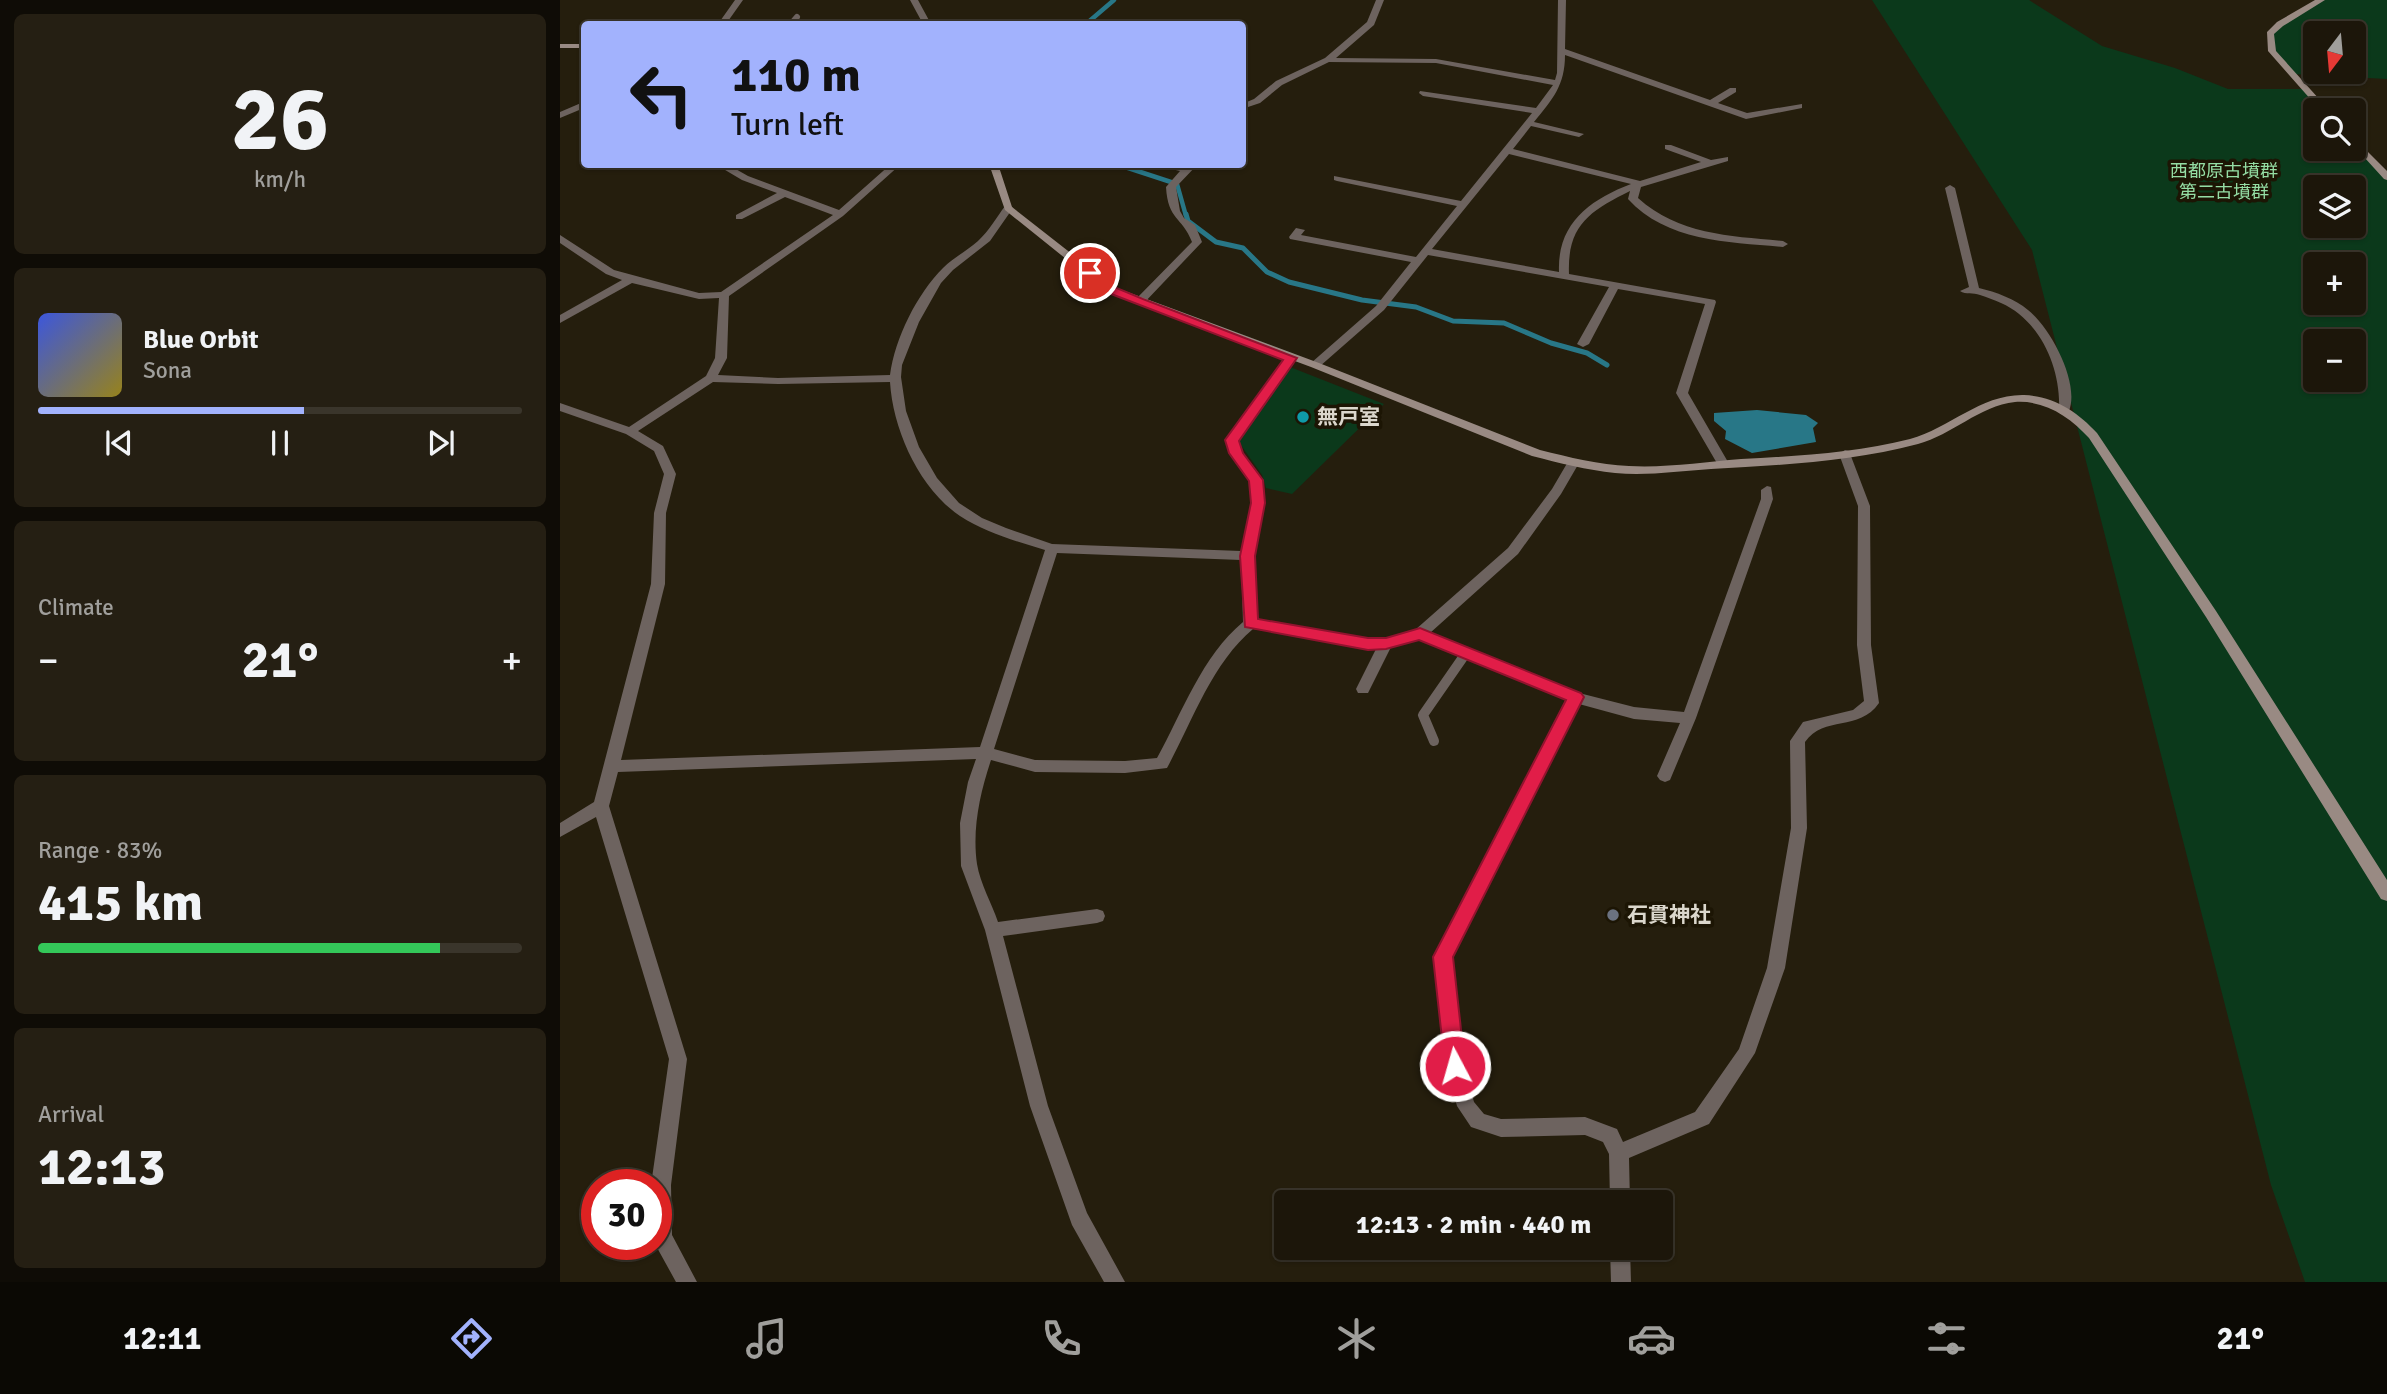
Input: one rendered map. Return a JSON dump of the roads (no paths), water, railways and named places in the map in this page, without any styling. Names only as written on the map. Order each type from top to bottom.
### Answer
[{"type":"street","points":[[724,21],[739,0]]},
{"type":"street","points":[[914,0],[925,21]]},
{"type":"street","points":[[1246,105],[1279,83],[1328,60],[1371,23],[1380,0]]},
{"type":"street","points":[[1315,365],[1384,303],[1558,83],[1563,51],[1562,0]]},
{"type":"street","points":[[2314,98],[2272,51],[2270,34],[2280,24],[2321,0]]},
{"type":"street","points":[[560,46],[581,46]]},
{"type":"street","points":[[1563,51],[1746,116],[1799,106]]},
{"type":"street","points":[[1328,60],[1436,61],[1558,83]]},
{"type":"street","points":[[1710,103],[1732,90]]},
{"type":"street","points":[[1423,93],[1538,111]]},
{"type":"street","points":[[560,115],[581,107]]},
{"type":"street","points":[[1528,123],[1579,134]]},
{"type":"street","points":[[1668,147],[1711,163]]},
{"type":"street","points":[[1505,150],[1637,183]]},
{"type":"street","points":[[2366,154],[2387,177]]},
{"type":"street","points":[[1564,275],[1563,251],[1576,225],[1593,209],[1637,183],[1725,159]]},
{"type":"street","points":[[728,168],[840,214]]},
{"type":"street","points":[[560,238],[611,272],[630,279],[699,296],[724,295],[840,214],[892,168]]},
{"type":"street","points":[[994,168],[1009,208],[1110,289],[1290,358],[1315,365],[1536,453],[1573,463],[1618,471],[1845,454],[1917,441],[1951,428],[1983,407],[2015,399],[2065,409],[2080,420],[2101,447],[2211,614],[2387,894]]},
{"type":"street","points":[[1139,302],[1197,242],[1191,227],[1179,221],[1175,214],[1171,187],[1189,168]]},
{"type":"street","points":[[1337,178],[1461,204]]},
{"type":"street","points":[[1637,183],[1633,199],[1640,206],[1691,233],[1783,244]]},
{"type":"street","points":[[1950,188],[1970,289],[2012,304],[2031,318],[2047,341],[2062,377],[2065,409]]},
{"type":"street","points":[[739,217],[785,193]]},
{"type":"street","points":[[1009,208],[984,241],[945,272],[907,334],[899,354],[895,378],[903,417],[923,468],[953,504],[987,527],[1052,548],[1247,556]]},
{"type":"street","points":[[1300,230],[1294,237],[1564,275],[1712,302],[1682,393],[1721,462]]},
{"type":"street","points":[[560,320],[630,279]]},
{"type":"street","points":[[1583,344],[1615,285]]},
{"type":"street","points":[[630,431],[711,378],[721,358],[724,295]]},
{"type":"street","points":[[1250,624],[1247,556],[1258,503],[1256,480],[1236,453],[1232,440],[1290,358]]},
{"type":"street","points":[[711,378],[778,381],[895,378]]},
{"type":"street","points":[[560,407],[630,431],[659,449],[670,474],[660,513],[658,584],[601,806],[678,1059],[661,1185],[662,1237],[687,1282]]},
{"type":"street","points":[[1619,1153],[1702,1118],[1746,1054],[1776,968],[1799,828],[1797,741],[1808,726],[1857,714],[1872,703],[1864,645],[1864,506],[1845,454]]},
{"type":"street","points":[[612,766],[987,752],[1035,766],[1125,767],[1163,764],[1210,676],[1239,630],[1250,624],[1368,644],[1386,643],[1420,634],[1513,551],[1557,491],[1573,463]]},
{"type":"street","points":[[1665,776],[1689,718],[1767,499],[1767,490]]},
{"type":"street","points":[[1052,548],[976,782],[968,824],[969,866],[993,930],[1038,1106],[1079,1218],[1115,1282]]},
{"type":"street","points":[[1420,634],[1575,697],[1634,713],[1689,718]]},
{"type":"street","points":[[1363,689],[1386,643]]},
{"type":"street","points":[[1575,697],[1443,957],[1455,1066],[1466,1106],[1478,1121],[1501,1128],[1585,1126],[1610,1135],[1619,1153],[1620,1190]]},
{"type":"street","points":[[560,831],[601,806]]},
{"type":"street","points":[[993,930],[1097,916]]},
{"type":"street","points":[[1620,1260],[1621,1282]]},
{"type":"lane","points":[[794,21],[797,17]]},
{"type":"lane","points":[[1434,741],[1423,715],[1466,653]]},
{"type":"water","points":[[1757,410],[1806,415],[1818,423],[1813,428],[1816,442],[1752,453],[1725,439],[1726,431],[1714,421],[1714,413]]},
{"type":"waterway","points":[[1090,21],[1114,0]]},
{"type":"waterway","points":[[1128,168],[1177,184],[1186,216]]},
{"type":"waterway","points":[[1186,214],[1188,221],[1216,242],[1243,248],[1267,272],[1289,282],[1362,300],[1416,307],[1453,321],[1504,323],[1551,343],[1587,353],[1607,365]]},
{"type":"place","name":"無戸室","points":[[1303,417]]},
{"type":"place","name":"石貫神社","points":[[1613,915]]},
{"type":"park label","name":"西都原古墳群 第二古墳群","points":[[2224,181]]}]
